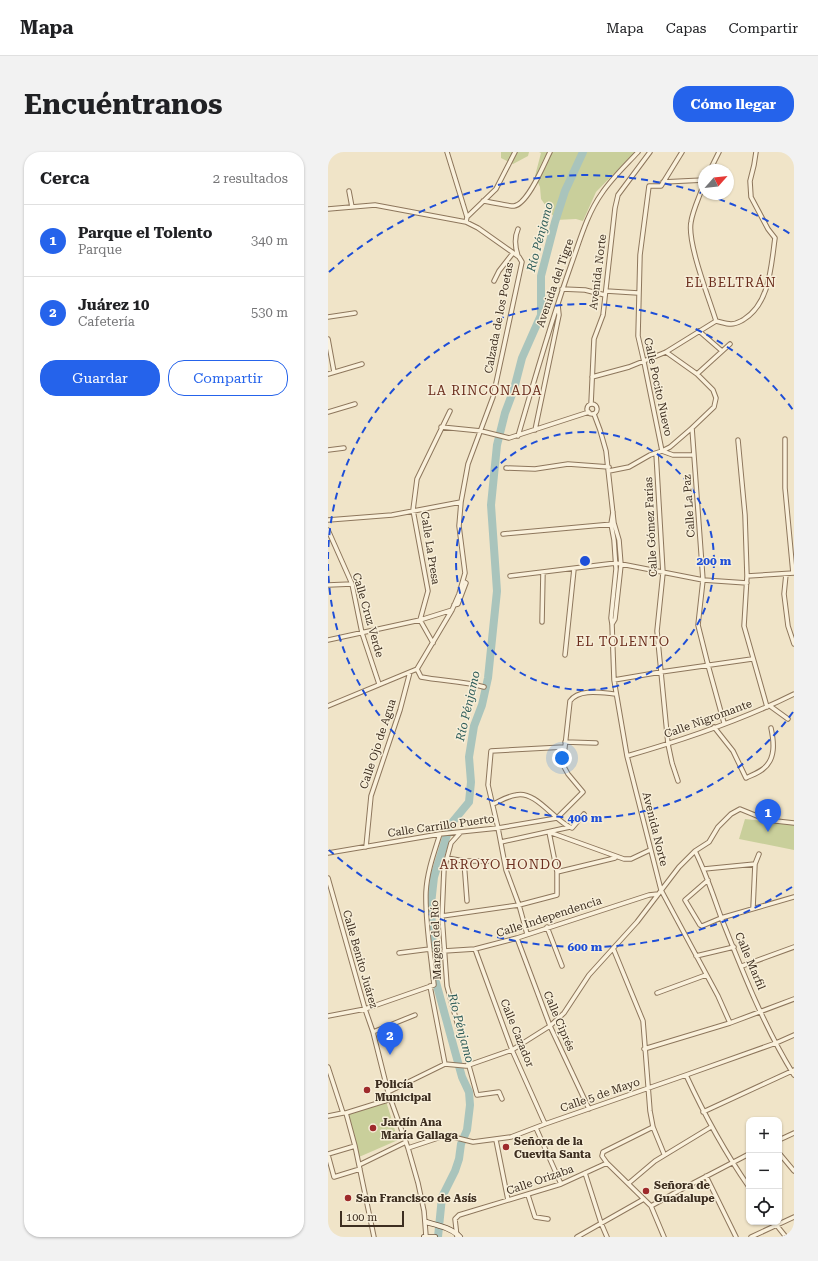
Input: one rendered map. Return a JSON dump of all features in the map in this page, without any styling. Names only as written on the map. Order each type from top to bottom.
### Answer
[{"type":"street","points":[[446,152],[466,217],[466,222]]},
{"type":"street","points":[[466,217],[496,188],[515,152]]},
{"type":"street","points":[[483,201],[515,206],[522,202],[533,187],[550,152]]},
{"type":"street","name":"Avenida del Tigre","points":[[518,436],[557,304],[592,208],[602,192],[638,152]]},
{"type":"street","name":"Avenida Norte","points":[[591,404],[594,338],[603,315],[614,208],[618,195],[650,152]]},
{"type":"street","points":[[664,182],[682,152]]},
{"type":"street","points":[[713,164],[719,152]]},
{"type":"street","points":[[592,377],[644,362],[666,352],[716,321],[731,324],[738,323],[750,316],[762,302],[770,269],[774,238],[751,197],[750,181],[756,152]]},
{"type":"street","points":[[664,182],[698,180]]},
{"type":"street","name":"Calle Pocito Nuevo","points":[[662,452],[638,336],[638,293],[640,255],[649,186],[661,186],[664,182]]},
{"type":"street","points":[[349,191],[352,208]]},
{"type":"street","points":[[698,200],[691,221],[690,232],[697,261],[716,321]]},
{"type":"street","name":"Calzada de los Poetas","points":[[328,209],[374,205],[466,222],[478,228],[513,253],[522,262],[494,389],[481,431],[468,464],[461,502],[459,526],[465,573],[463,581],[452,610],[417,669]]},
{"type":"street","points":[[518,229],[515,236],[516,250],[519,258]]},
{"type":"street","points":[[494,281],[499,271],[513,253]]},
{"type":"street","points":[[562,289],[606,293],[638,293]]},
{"type":"street","points":[[535,430],[559,315],[557,304]]},
{"type":"street","points":[[328,317],[354,313]]},
{"type":"street","points":[[699,331],[722,351]]},
{"type":"street","points":[[328,339],[334,372]]},
{"type":"street","points":[[697,374],[730,344]]},
{"type":"street","points":[[506,468],[535,469],[568,464],[609,469],[630,467],[650,455],[662,452],[670,447],[714,406],[716,398],[713,390],[697,374],[666,352]]},
{"type":"street","points":[[328,374],[362,364]]},
{"type":"street","points":[[328,412],[355,404]]},
{"type":"street","points":[[441,427],[481,431],[508,438],[589,412],[594,414],[597,407],[591,404],[587,408],[589,412]]},
{"type":"street","name":"Calle La Presa","points":[[420,620],[428,591],[414,510],[417,479],[450,411]]},
{"type":"street","name":"Avenida Norte","points":[[594,414],[606,451],[609,469],[616,563],[611,618],[614,680],[627,756],[661,890],[718,996],[730,1023]]},
{"type":"street","name":"Calle La Paz","points":[[692,428],[703,580],[698,625],[724,723]]},
{"type":"street","points":[[738,440],[745,515],[747,576],[744,626],[752,659],[768,707],[788,719]]},
{"type":"street","points":[[747,576],[794,573],[784,488],[785,440]]},
{"type":"street","points":[[328,450],[344,448]]},
{"type":"street","points":[[662,452],[673,455],[694,455]]},
{"type":"street","name":"Calle Gómez Farías","points":[[656,453],[663,573],[657,631],[668,744],[678,781]]},
{"type":"street","points":[[328,520],[392,515],[461,502]]},
{"type":"street","points":[[503,534],[613,524]]},
{"type":"street","name":"Avenida Norte","points":[[612,624],[615,619],[621,565],[619,540],[613,524]]},
{"type":"street","name":"Calle Cruz Verde","points":[[328,530],[352,584],[362,633],[379,684]]},
{"type":"street","points":[[510,576],[616,563],[703,580],[747,583]]},
{"type":"street","points":[[565,655],[574,569]]},
{"type":"street","points":[[542,622],[543,572]]},
{"type":"street","points":[[786,574],[784,594],[788,626],[794,644]]},
{"type":"street","points":[[328,585],[352,584]]},
{"type":"street","points":[[328,640],[420,620],[452,610]]},
{"type":"street","points":[[420,620],[432,642]]},
{"type":"street","points":[[614,680],[752,659]]},
{"type":"street","points":[[328,706],[417,669],[421,677],[443,681],[466,682],[484,687]]},
{"type":"street","name":"Calle Ojo de Agua","points":[[366,847],[371,796],[400,710],[410,672]]},
{"type":"street","points":[[557,818],[583,792],[568,774],[563,765],[570,701],[573,697],[586,693],[616,694]]},
{"type":"street","name":"Calle Nigromante","points":[[627,756],[668,744],[768,707],[794,694]]},
{"type":"street","points":[[714,727],[733,751],[746,778],[764,768],[773,756],[774,741],[771,728]]},
{"type":"street","points":[[565,742],[596,743]]},
{"type":"street","points":[[527,934],[519,905],[506,870],[488,786],[491,751],[564,747]]},
{"type":"street","points":[[493,804],[517,794],[523,795],[542,805],[557,818],[571,827]]},
{"type":"street","points":[[388,1092],[445,1064],[467,1066],[512,1050],[550,1026],[564,1013],[589,975],[637,922],[679,867],[695,852],[709,842],[718,827],[731,814],[740,809],[767,820],[794,823]]},
{"type":"street","points":[[501,842],[571,827],[584,814]]},
{"type":"street","name":"Calle Carrillo Puerto","points":[[328,853],[440,834],[498,828],[557,818]]},
{"type":"street","name":"Margen del Río","points":[[461,832],[451,843],[444,869],[442,916],[447,986],[467,1066],[477,1095],[499,1092],[502,1099]]},
{"type":"street","points":[[549,832],[624,859],[631,859],[650,850]]},
{"type":"street","points":[[442,916],[519,905],[557,895],[557,872],[549,832]]},
{"type":"street","points":[[440,834],[431,862],[426,890],[427,929],[430,949],[432,985],[445,1064]]},
{"type":"street","name":"Calle Marfil","points":[[695,852],[704,869],[721,918],[761,1012],[776,1043],[793,1070],[794,1075]]},
{"type":"street","points":[[753,908],[755,864],[759,854]]},
{"type":"street","points":[[557,872],[616,857]]},
{"type":"street","points":[[447,858],[464,861],[490,861]]},
{"type":"street","points":[[464,861],[467,901]]},
{"type":"street","points":[[704,869],[755,864]]},
{"type":"street","name":"Calle Benito Juárez","points":[[328,878],[365,1009],[373,1032],[390,1099],[406,1142],[418,1183],[426,1222],[425,1237]]},
{"type":"street","points":[[708,880],[684,900],[700,926],[721,918],[794,896]]},
{"type":"street","name":"Calle Independencia","points":[[444,951],[475,948],[517,938],[649,895],[658,894]]},
{"type":"street","points":[[547,927],[562,966]]},
{"type":"street","name":"Calle Ciprés","points":[[517,938],[550,1026],[589,1109]]},
{"type":"street","points":[[696,956],[734,947]]},
{"type":"street","points":[[742,966],[794,947]]},
{"type":"street","name":"Calle Cazador","points":[[475,948],[512,1050],[545,1124]]},
{"type":"street","points":[[613,948],[643,1021],[650,1111],[653,1127],[664,1154]]},
{"type":"street","points":[[399,953],[430,949]]},
{"type":"street","points":[[657,993],[706,975]]},
{"type":"street","points":[[328,1016],[365,1009],[432,985]]},
{"type":"street","points":[[644,1049],[730,1023],[794,999]]},
{"type":"street","points":[[373,1032],[415,1015]]},
{"type":"street","name":"Calle 5 de Mayo","points":[[408,1148],[444,1136],[455,1137],[472,1142],[511,1137],[776,1043],[794,1035]]},
{"type":"street","points":[[328,1067],[345,1113],[355,1146],[374,1237]]},
{"type":"street","points":[[703,1112],[793,1070]]},
{"type":"street","points":[[686,1075],[711,1127],[732,1163],[746,1183]]},
{"type":"street","points":[[328,1116],[345,1113],[390,1099]]},
{"type":"street","points":[[653,1127],[603,1152],[602,1156],[607,1164],[651,1206],[664,1237]]},
{"type":"street","points":[[629,1184],[664,1154],[711,1127]]},
{"type":"street","points":[[536,1128],[561,1184]]},
{"type":"street","points":[[782,1139],[794,1133]]},
{"type":"street","points":[[496,1140],[508,1200]]},
{"type":"street","points":[[355,1146],[328,1154],[334,1177],[360,1167],[406,1142]]},
{"type":"street","points":[[651,1206],[746,1156]]},
{"type":"street","points":[[782,1157],[794,1171]]},
{"type":"street","name":"Calle Orizaba","points":[[458,1236],[455,1219],[456,1216],[561,1184],[607,1164]]},
{"type":"street","points":[[584,1174],[607,1237]]},
{"type":"street","points":[[706,1176],[736,1237]]},
{"type":"street","points":[[528,1195],[535,1217],[548,1219]]},
{"type":"street","points":[[577,1237],[644,1199]]},
{"type":"street","points":[[782,1221],[794,1217]]},
{"type":"street","points":[[426,1222],[447,1229],[458,1236]]},
{"type":"street","points":[[751,1237],[773,1225]]},
{"type":"street","points":[[776,1225],[786,1237]]},
{"type":"street","points":[[425,1237],[435,1237]]},
{"type":"green space","points":[[501,152],[529,152],[528,156],[513,164],[501,158]]},
{"type":"green space","points":[[539,152],[635,152],[596,192],[583,221],[576,219],[556,220],[541,199],[540,187],[535,176],[541,153]]},
{"type":"green space","points":[[745,819],[794,824],[794,850],[739,839]]},
{"type":"green space","points":[[386,1101],[398,1140],[359,1157],[347,1115]]},
{"type":"waterway","name":"Río Pénjamo","points":[[438,1237],[442,1197],[455,1171],[459,1159],[461,1144],[467,1130],[470,1105],[469,1092],[462,1077],[434,975],[431,904],[434,877],[450,825],[469,802],[471,782],[469,757],[474,726],[482,705],[488,678],[497,591],[491,505],[497,445],[522,358],[541,315],[541,276],[555,222],[565,191],[583,152]]},
{"type":"place","name":"Parque el Tolento","points":[[768,832]]},
{"type":"place","name":"Juárez 10","points":[[390,1055]]},
{"type":"place","name":"Policía Municipal","points":[[367,1090]]},
{"type":"place","name":"Jardín Ana María Gallaga","points":[[373,1128]]},
{"type":"place","name":"Señora de la Cuevita Santa","points":[[506,1147]]},
{"type":"place","name":"Señora de Guadalupe","points":[[646,1191]]},
{"type":"place","name":"San Francisco de Asís","points":[[348,1198]]},
{"type":"district","name":"EL BELTRÁN","points":[[731,282]]},
{"type":"district","name":"LA RINCONADA","points":[[485,390]]},
{"type":"district","name":"EL TOLENTO","points":[[623,641]]},
{"type":"district","name":"ARROYO HONDO","points":[[501,864]]}]
